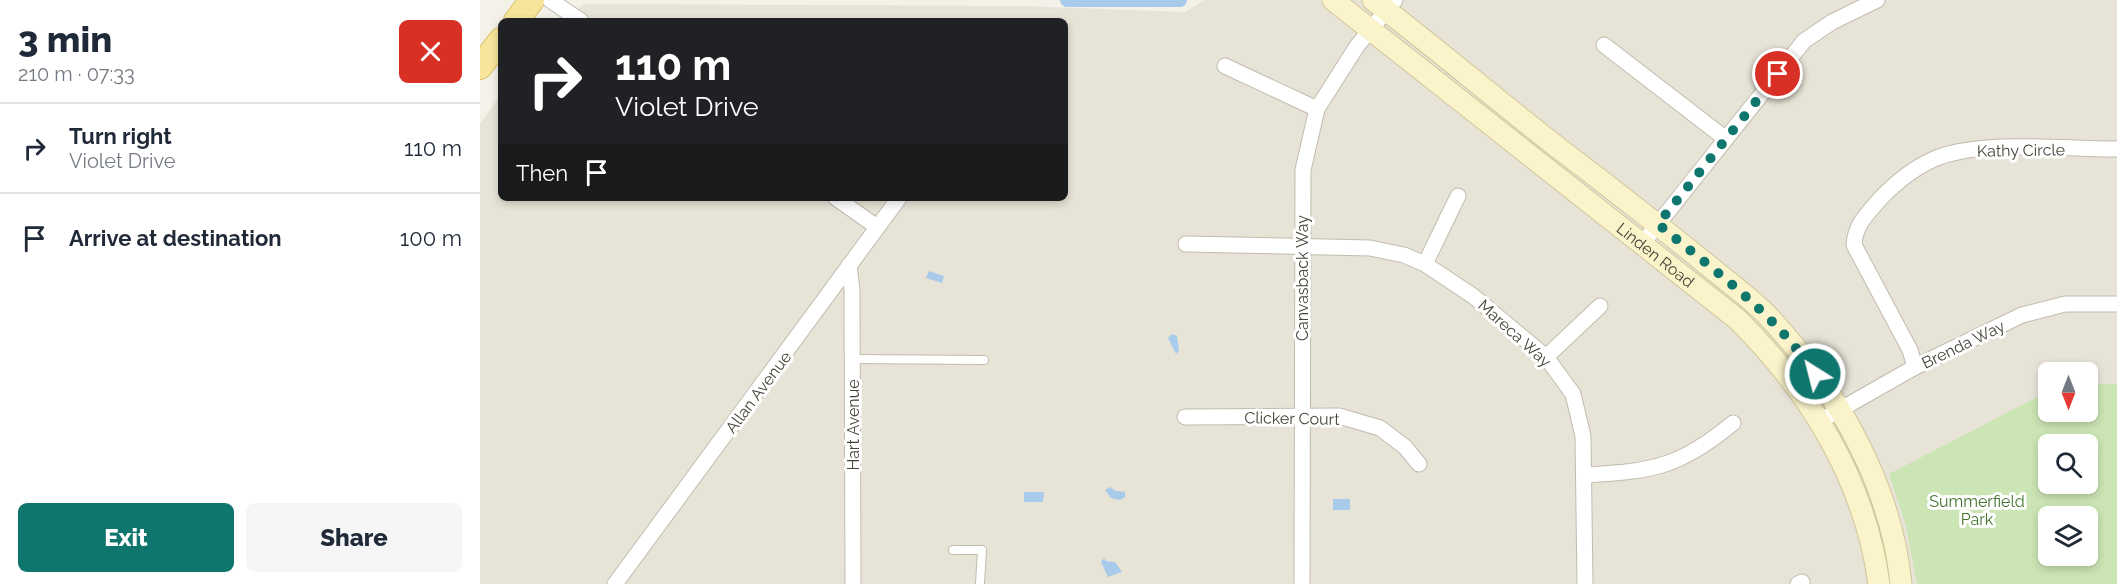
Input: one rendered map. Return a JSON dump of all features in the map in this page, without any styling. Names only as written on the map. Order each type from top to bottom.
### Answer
[{"type":"main road","points":[[518,18],[532,0]]},
{"type":"main road","points":[[480,67],[498,44]]},
{"type":"street","points":[[550,0],[577,18]]},
{"type":"street","name":"Linden Road","points":[[1333,0],[1737,319],[1781,364],[1820,421],[1842,462],[1870,535],[1879,584]]},
{"type":"street","points":[[1642,244],[1804,41],[1832,22],[1877,0]]},
{"type":"street","name":"Linden Road","points":[[1385,3],[1764,312],[1803,356],[1840,410],[1862,452],[1884,503],[1898,555],[1901,584]]},
{"type":"street","name":"Canvasback Way","points":[[1302,584],[1302,170],[1317,109],[1385,3]]},
{"type":"street","points":[[1604,45],[1726,139]]},
{"type":"street","points":[[1225,66],[1317,109]]},
{"type":"street","name":"Kathy Circle","points":[[1915,367],[1910,350],[1854,245],[1855,230],[1896,183],[1940,157],[1966,151],[2117,149]]},
{"type":"street","points":[[1425,264],[1458,196]]},
{"type":"street","points":[[840,201],[877,227]]},
{"type":"street","name":"Allan Avenue","points":[[615,584],[897,201]]},
{"type":"street","name":"Mareca Way","points":[[1186,244],[1387,250],[1425,264],[1473,296],[1546,357],[1573,394],[1583,436],[1586,475],[1585,584]]},
{"type":"street","name":"Hart Avenue","points":[[849,265],[852,359],[853,584]]},
{"type":"street","name":"Brenda Way","points":[[1820,421],[1915,367],[2022,315],[2065,304],[2117,304]]},
{"type":"street","points":[[1546,357],[1600,306]]},
{"type":"street","name":"Clicker Court","points":[[1185,417],[1339,416],[1365,422],[1396,439],[1419,464]]},
{"type":"street","points":[[1586,475],[1628,473],[1670,464],[1697,451],[1733,423]]},
{"type":"lane","points":[[852,359],[984,360]]},
{"type":"lane","points":[[953,550],[982,550],[980,584]]},
{"type":"shaded area","points":[[1205,0],[2117,0],[2117,584],[480,584],[480,124],[498,98],[498,201],[1068,201],[1068,18],[566,18],[584,4],[1020,6],[1185,12]]},
{"type":"green space","name":"Summerfield Park","points":[[2098,384],[2117,384],[2117,584],[1917,584],[1906,526],[1889,474],[2038,397],[2038,422],[2098,422]]},
{"type":"water","points":[[929,271],[944,276],[942,283],[926,278]]},
{"type":"water","points":[[1172,334],[1177,336],[1179,351],[1176,354],[1168,338]]},
{"type":"water","points":[[1110,487],[1116,491],[1125,492],[1125,497],[1120,500],[1111,498],[1105,490]]},
{"type":"water","points":[[1024,492],[1044,492],[1043,502],[1024,502]]},
{"type":"water","points":[[1333,499],[1350,499],[1350,510],[1333,510]]},
{"type":"water","points":[[1104,558],[1106,561],[1115,562],[1122,572],[1108,577],[1101,562]]},
{"type":"waterway","points":[[1067,0],[1180,0]]},
{"type":"route","points":[[1778,74],[1658,224],[1764,312],[1803,356],[1815,374]]}]
